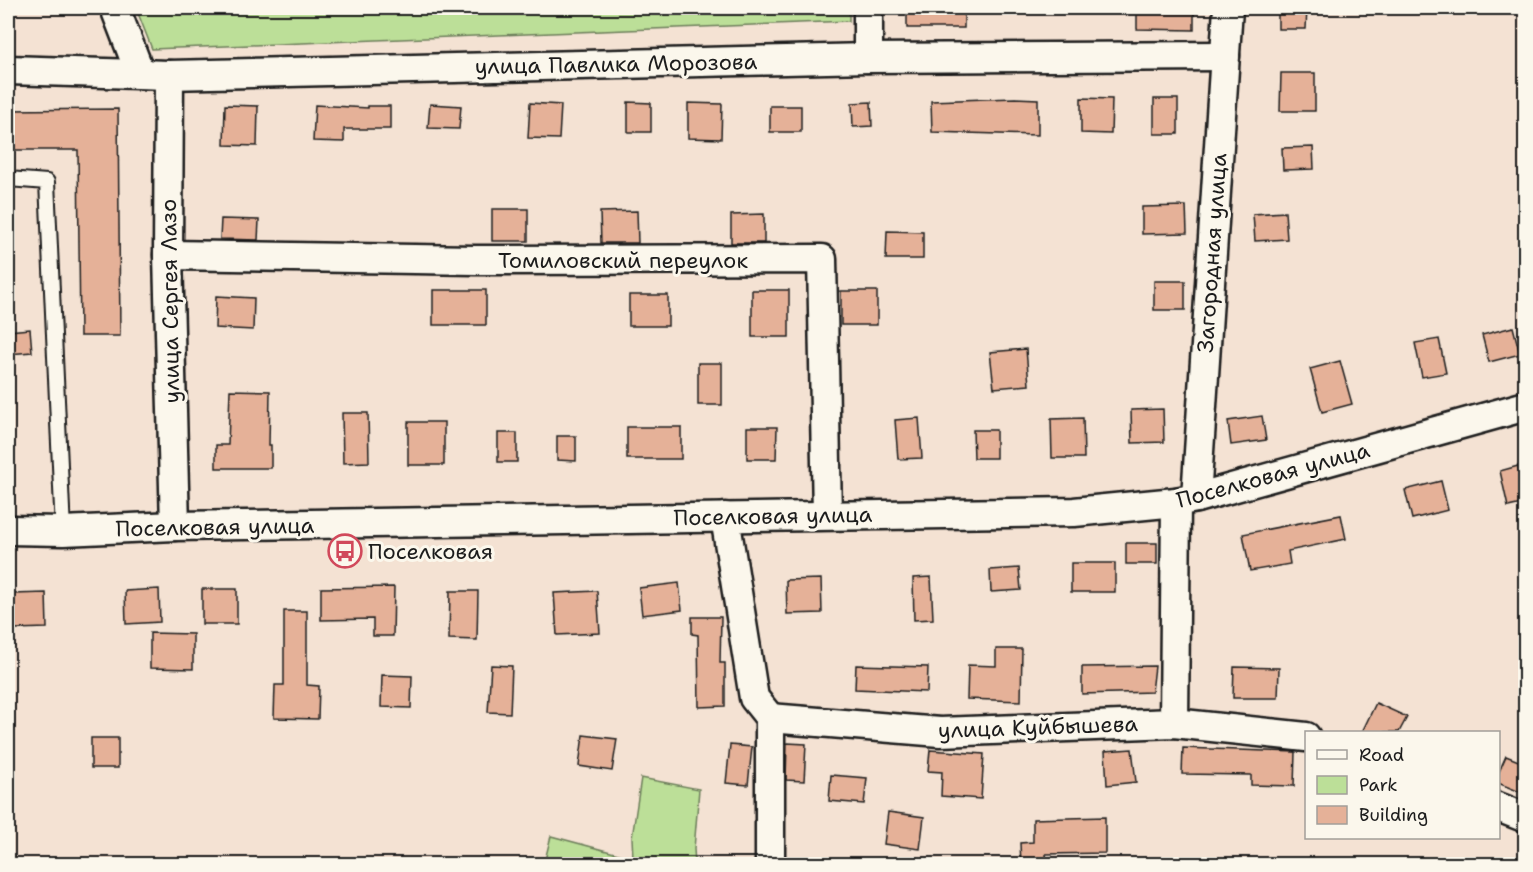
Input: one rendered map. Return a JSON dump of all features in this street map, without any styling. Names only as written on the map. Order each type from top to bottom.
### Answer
[{"type":"street","points":[[115,8],[140,74]]},
{"type":"street","points":[[868,8],[868,57]]},
{"type":"street","name":"Загородная улица","points":[[1174,723],[1186,500],[1228,8]]},
{"type":"street","name":"улица Павлика Морозова","points":[[8,70],[169,75],[868,57],[1225,56]]},
{"type":"street","name":"улица Сергея Лазо","points":[[169,75],[168,255],[175,526]]},
{"type":"street","name":"Томиловский переулок","points":[[168,255],[475,261],[822,259],[827,515]]},
{"type":"street","name":"Поселковая улица","points":[[8,530],[63,531],[175,526],[1074,512],[1186,500],[1526,406]]},
{"type":"street","points":[[725,517],[754,698],[770,718],[770,864]]},
{"type":"street","name":"улица Куйбышева","points":[[770,718],[940,732],[1174,723],[1305,737]]},
{"type":"street","points":[[1500,808],[1526,818]]},
{"type":"lane","points":[[8,179],[47,182],[63,531]]},
{"type":"green space","points":[[136,8],[849,8],[849,21],[152,49]]},
{"type":"green space","points":[[641,778],[699,789],[695,864],[544,864],[551,836],[633,858],[632,838]]},
{"type":"building","points":[[907,8],[964,8],[964,28],[907,28]]},
{"type":"building","points":[[1137,8],[1194,8],[1194,30],[1137,29]]},
{"type":"building","points":[[1278,8],[1307,8],[1306,29],[1278,29]]},
{"type":"building","points":[[1281,73],[1315,73],[1315,111],[1280,111]]},
{"type":"building","points":[[1081,98],[1112,99],[1111,134],[1081,133]]},
{"type":"building","points":[[1038,99],[1038,135],[932,132],[931,101]]},
{"type":"building","points":[[1154,99],[1178,99],[1178,134],[1154,134]]},
{"type":"building","points":[[628,102],[651,103],[651,132],[628,132]]},
{"type":"building","points":[[871,102],[872,126],[853,127],[852,103]]},
{"type":"building","points":[[530,103],[561,105],[559,139],[528,138]]},
{"type":"building","points":[[688,103],[722,104],[721,139],[688,138]]},
{"type":"building","points":[[430,104],[461,106],[459,129],[428,128]]},
{"type":"building","points":[[225,105],[258,106],[257,146],[224,145]]},
{"type":"building","points":[[315,105],[368,108],[368,106],[390,106],[390,129],[344,129],[344,142],[313,141]]},
{"type":"building","points":[[770,106],[801,106],[801,132],[770,132]]},
{"type":"building","points":[[118,109],[120,336],[80,336],[78,150],[8,150],[8,110]]},
{"type":"building","points":[[1313,147],[1314,169],[1283,170],[1282,148]]},
{"type":"building","points":[[1186,206],[1187,233],[1142,234],[1142,207]]},
{"type":"building","points":[[492,209],[528,209],[528,241],[492,241]]},
{"type":"building","points":[[637,211],[638,243],[601,243],[600,212]]},
{"type":"building","points":[[1285,212],[1287,239],[1255,241],[1253,214]]},
{"type":"building","points":[[764,214],[764,243],[731,243],[731,215]]},
{"type":"building","points":[[221,219],[259,220],[258,240],[220,239]]},
{"type":"building","points":[[887,231],[923,232],[923,259],[886,259]]},
{"type":"building","points":[[1154,281],[1185,281],[1185,310],[1154,310]]},
{"type":"building","points":[[433,290],[486,290],[486,325],[433,325]]},
{"type":"building","points":[[752,290],[789,290],[789,337],[752,337]]},
{"type":"building","points":[[841,291],[877,291],[877,325],[841,325]]},
{"type":"building","points":[[629,295],[668,295],[668,326],[629,326]]},
{"type":"building","points":[[216,296],[254,298],[253,330],[215,328]]},
{"type":"building","points":[[1513,327],[1520,354],[1489,362],[1482,335]]},
{"type":"building","points":[[30,329],[32,352],[8,354],[8,331]]},
{"type":"building","points":[[1439,339],[1446,373],[1422,377],[1415,343]]},
{"type":"building","points":[[1026,349],[1029,385],[994,388],[990,352]]},
{"type":"building","points":[[1340,361],[1352,404],[1322,412],[1310,369]]},
{"type":"building","points":[[698,363],[722,363],[722,405],[698,405]]},
{"type":"building","points":[[230,390],[270,391],[271,468],[216,468],[216,445],[228,445]]},
{"type":"building","points":[[1163,409],[1164,442],[1132,443],[1131,410]]},
{"type":"building","points":[[342,413],[368,413],[369,462],[343,463]]},
{"type":"building","points":[[1262,416],[1266,440],[1231,445],[1228,421]]},
{"type":"building","points":[[919,418],[922,458],[898,459],[895,420]]},
{"type":"building","points":[[1083,418],[1084,458],[1052,458],[1051,419]]},
{"type":"building","points":[[408,422],[444,422],[444,465],[408,465]]},
{"type":"building","points":[[627,427],[681,427],[681,459],[627,459]]},
{"type":"building","points":[[747,427],[777,427],[776,459],[747,459]]},
{"type":"building","points":[[973,430],[996,430],[996,458],[974,458]]},
{"type":"building","points":[[498,433],[517,433],[517,462],[498,462]]},
{"type":"building","points":[[557,436],[576,436],[576,461],[557,460]]},
{"type":"building","points":[[1518,466],[1526,503],[1508,507],[1500,471]]},
{"type":"building","points":[[1441,481],[1448,510],[1412,519],[1405,490]]},
{"type":"building","points":[[1341,515],[1346,539],[1288,551],[1290,564],[1250,571],[1243,534]]},
{"type":"building","points":[[1126,543],[1157,543],[1157,564],[1126,564]]},
{"type":"building","points":[[1071,563],[1115,563],[1115,592],[1071,592]]},
{"type":"building","points":[[1019,568],[1021,590],[991,592],[990,570]]},
{"type":"building","points":[[931,577],[933,619],[914,620],[913,578]]},
{"type":"building","points":[[821,579],[822,613],[787,614],[786,580]]},
{"type":"building","points":[[679,583],[682,610],[642,615],[639,588]]},
{"type":"building","points":[[394,587],[393,636],[373,636],[373,619],[321,620],[321,588]]},
{"type":"building","points":[[159,589],[160,622],[126,624],[125,591]]},
{"type":"building","points":[[202,589],[237,589],[237,624],[202,624]]},
{"type":"building","points":[[450,591],[478,591],[477,640],[449,639]]},
{"type":"building","points":[[597,591],[600,633],[557,635],[554,593]]},
{"type":"building","points":[[46,593],[47,628],[14,629],[13,594]]},
{"type":"building","points":[[284,611],[307,611],[307,685],[319,686],[318,719],[274,718],[275,685],[284,685]]},
{"type":"building","points":[[692,617],[721,617],[720,663],[725,663],[725,706],[699,707],[698,635],[692,634]]},
{"type":"building","points":[[150,633],[193,634],[193,669],[150,668]]},
{"type":"building","points":[[996,649],[1022,649],[1021,701],[967,699],[968,665],[996,666]]},
{"type":"building","points":[[491,665],[512,666],[510,713],[488,712]]},
{"type":"building","points":[[856,665],[928,667],[927,692],[855,689]]},
{"type":"building","points":[[1155,666],[1152,692],[1082,694],[1082,667]]},
{"type":"building","points":[[1234,667],[1279,668],[1278,698],[1233,698]]},
{"type":"building","points":[[382,675],[412,676],[411,708],[381,707]]},
{"type":"building","points":[[1376,703],[1407,717],[1400,731],[1362,731]]},
{"type":"building","points":[[583,735],[617,739],[612,771],[579,766]]},
{"type":"building","points":[[91,738],[118,738],[118,768],[91,768]]},
{"type":"building","points":[[787,743],[806,744],[804,781],[786,780]]},
{"type":"building","points":[[730,745],[752,747],[748,785],[726,783]]},
{"type":"building","points":[[1183,748],[1295,752],[1294,786],[1251,785],[1251,775],[1182,774]]},
{"type":"building","points":[[1132,749],[1136,782],[1107,785],[1105,751]]},
{"type":"building","points":[[930,750],[984,754],[981,799],[941,796],[942,772],[928,771]]},
{"type":"building","points":[[1506,756],[1526,764],[1526,778],[1520,792],[1500,784],[1500,770]]},
{"type":"building","points":[[831,775],[867,778],[864,804],[829,801]]},
{"type":"building","points":[[888,812],[924,817],[920,849],[884,844]]},
{"type":"building","points":[[1105,817],[1105,853],[1046,854],[1047,864],[1021,864],[1020,843],[1033,842],[1033,819]]},
{"type":"place","name":"Поселковая","points":[[345,551]]}]
